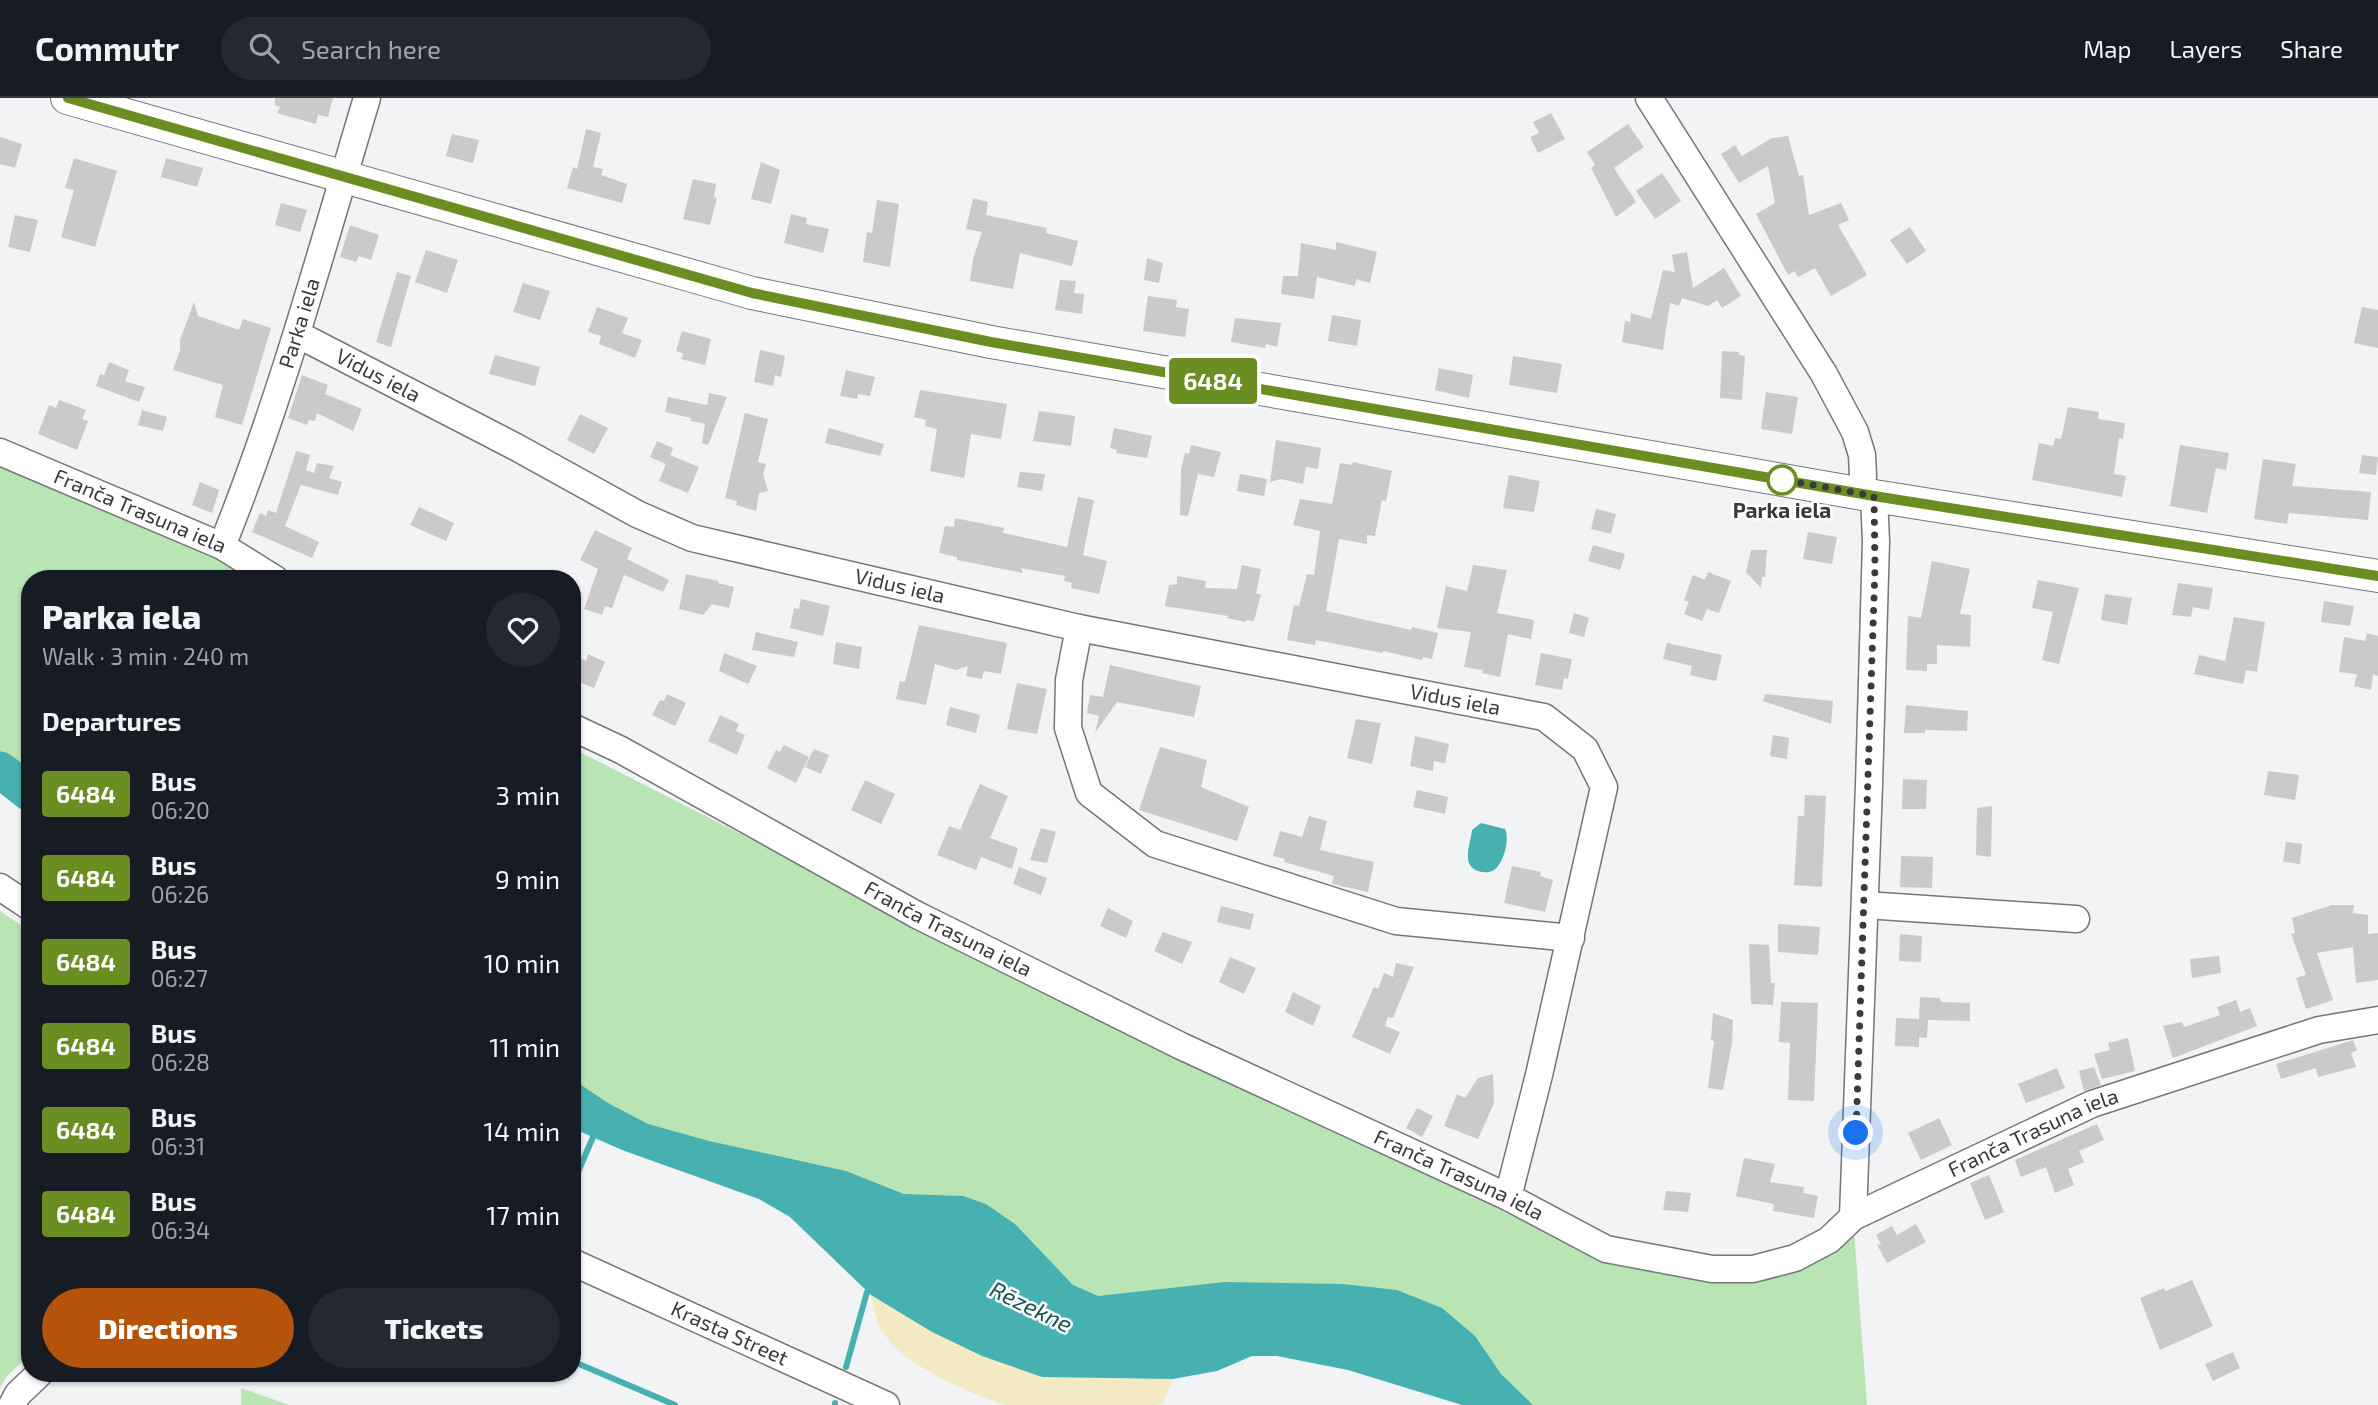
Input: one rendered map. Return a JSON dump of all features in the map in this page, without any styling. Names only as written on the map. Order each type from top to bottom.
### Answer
[{"type":"main road","points":[[67,98],[752,293],[859,316],[1017,347],[1867,495],[2378,576]]},
{"type":"street","name":"Parka iela","points":[[222,546],[243,495],[297,334],[367,98]]},
{"type":"street","points":[[1649,98],[1824,374],[1855,432],[1861,455],[1876,541],[1853,1217]]},
{"type":"street","name":"Vidus iela","points":[[297,334],[514,446],[637,514],[692,538],[1079,628],[1544,717],[1586,749],[1604,787],[1571,938]]},
{"type":"street","name":"Franča Trasuna iela","points":[[0,452],[222,546],[261,570]]},
{"type":"street","points":[[1079,628],[1069,680],[1068,728],[1089,793],[1155,844],[1396,921],[1571,938],[1508,1197]]},
{"type":"street","name":"Franča Trasuna iela","points":[[581,731],[621,750],[917,915],[1181,1046],[1508,1197],[1606,1249],[1712,1269],[1753,1269],[1795,1258],[1829,1240],[1853,1217],[2092,1104],[2319,1030],[2378,1020]]},
{"type":"street","points":[[0,887],[21,901]]},
{"type":"street","points":[[1865,905],[2076,919]]},
{"type":"street","name":"Krasta Street","points":[[581,1266],[886,1405]]},
{"type":"street","points":[[12,1405],[30,1382]]},
{"type":"green space","points":[[0,465],[219,554],[245,570],[21,570],[21,798],[0,780]]},
{"type":"green space","points":[[581,753],[1141,1038],[1618,1266],[1777,1263],[1853,1217],[1867,1405],[1499,1405],[1472,1379],[1109,1333],[581,1105]]},
{"type":"green space","points":[[0,911],[21,925],[21,1363],[0,1387]]},
{"type":"green space","points":[[241,1388],[289,1405],[241,1405]]},
{"type":"sand","points":[[871,1295],[932,1332],[982,1356],[1042,1377],[1173,1379],[1163,1403],[1157,1405],[1006,1405],[938,1377],[906,1357],[890,1342],[878,1325]]},
{"type":"water","points":[[1481,823],[1505,829],[1506,833],[1501,862],[1490,872],[1477,871],[1468,858],[1472,830]]},
{"type":"water","points":[[581,1085],[648,1124],[709,1141],[846,1171],[904,1194],[963,1196],[986,1204],[1015,1224],[1073,1285],[1098,1296],[1225,1282],[1343,1284],[1397,1290],[1442,1308],[1475,1336],[1501,1374],[1533,1405],[1462,1405],[1348,1370],[1277,1356],[1252,1356],[1217,1371],[1173,1379],[1042,1377],[982,1356],[932,1332],[871,1295],[790,1217],[759,1199],[622,1150],[581,1132]]},
{"type":"building","points":[[275,98],[333,98],[328,117],[318,115],[316,124],[277,113],[280,107],[275,105]]},
{"type":"building","points":[[1551,113],[1565,139],[1538,153],[1530,137],[1539,133],[1533,122]]},
{"type":"building","points":[[1628,124],[1644,147],[1614,168],[1636,202],[1616,217],[1591,168],[1595,165],[1587,152]]},
{"type":"building","points":[[586,129],[601,133],[593,167],[603,169],[601,175],[627,184],[622,203],[567,188],[573,167],[577,169]]},
{"type":"building","points":[[452,134],[479,140],[473,163],[446,156]]},
{"type":"building","points":[[1788,136],[1799,176],[1803,175],[1809,215],[1841,203],[1849,220],[1838,225],[1867,275],[1831,296],[1815,268],[1798,277],[1795,271],[1788,275],[1756,214],[1775,203],[1768,166],[1739,183],[1721,154],[1735,145],[1742,156],[1772,138]]},
{"type":"building","points":[[0,137],[22,144],[15,168],[0,164]]},
{"type":"building","points":[[74,158],[117,171],[95,247],[61,237],[74,190],[65,188]]},
{"type":"building","points":[[166,158],[203,168],[197,187],[161,177]]},
{"type":"building","points":[[761,162],[780,170],[771,204],[751,199]]},
{"type":"building","points":[[1662,173],[1681,201],[1655,219],[1636,191]]},
{"type":"building","points":[[693,179],[716,184],[714,197],[717,198],[710,225],[683,219]]},
{"type":"building","points":[[973,198],[988,202],[986,215],[1047,228],[1046,233],[1078,241],[1072,266],[1020,253],[1013,289],[970,281],[973,259],[982,232],[966,229]]},
{"type":"building","points":[[877,200],[899,204],[890,267],[863,262],[867,232],[872,233]]},
{"type":"building","points":[[281,203],[307,210],[300,232],[275,225]]},
{"type":"building","points":[[791,214],[807,218],[806,224],[829,229],[823,253],[784,243]]},
{"type":"building","points":[[15,215],[38,220],[30,252],[8,247]]},
{"type":"building","points":[[350,225],[379,235],[371,260],[359,256],[356,262],[340,257]]},
{"type":"building","points":[[1910,227],[1926,251],[1907,264],[1890,240]]},
{"type":"building","points":[[1336,242],[1377,252],[1370,283],[1356,279],[1355,286],[1317,277],[1314,299],[1281,294],[1283,276],[1298,276],[1301,243],[1336,250]]},
{"type":"building","points":[[426,250],[458,260],[447,293],[415,282]]},
{"type":"building","points":[[1687,252],[1693,288],[1724,268],[1741,296],[1722,308],[1717,300],[1708,306],[1682,298],[1679,306],[1670,303],[1663,350],[1622,342],[1625,321],[1630,322],[1631,313],[1651,319],[1663,270],[1675,272],[1672,255]]},
{"type":"building","points":[[1147,258],[1163,263],[1159,283],[1144,280]]},
{"type":"building","points":[[397,272],[411,276],[391,347],[376,342]]},
{"type":"building","points":[[1060,280],[1076,281],[1074,293],[1084,294],[1082,314],[1055,310]]},
{"type":"building","points":[[523,283],[550,291],[540,320],[513,312]]},
{"type":"building","points":[[1148,296],[1177,300],[1176,307],[1189,309],[1185,337],[1143,331]]},
{"type":"building","points":[[194,302],[198,316],[239,330],[243,319],[271,328],[242,425],[215,417],[223,385],[173,370],[180,350],[180,340]]},
{"type":"building","points":[[597,307],[628,318],[622,333],[642,340],[635,358],[599,344],[601,336],[588,332]]},
{"type":"building","points":[[2362,307],[2378,310],[2378,348],[2354,343]]},
{"type":"building","points":[[1332,315],[1361,320],[1357,346],[1328,341]]},
{"type":"building","points":[[1235,318],[1281,323],[1277,347],[1266,344],[1265,348],[1231,342]]},
{"type":"building","points":[[682,331],[711,339],[705,365],[681,359],[684,354],[676,351]]},
{"type":"building","points":[[760,350],[785,356],[781,377],[775,375],[773,386],[754,382]]},
{"type":"building","points":[[1722,351],[1739,352],[1739,355],[1745,356],[1742,400],[1720,398]]},
{"type":"building","points":[[495,355],[540,367],[535,386],[489,374]]},
{"type":"building","points":[[1513,356],[1562,364],[1557,393],[1509,385]]},
{"type":"building","points":[[109,362],[129,370],[125,381],[145,387],[139,402],[96,386],[100,374],[104,375]]},
{"type":"building","points":[[1439,368],[1473,375],[1469,398],[1435,390]]},
{"type":"building","points":[[846,370],[875,377],[870,396],[858,394],[857,399],[840,396]]},
{"type":"building","points":[[302,375],[328,385],[325,394],[362,409],[353,431],[317,413],[315,421],[309,420],[307,425],[288,418]]},
{"type":"building","points":[[920,390],[1007,404],[1001,439],[971,434],[964,478],[930,471],[937,429],[925,426],[926,420],[914,417]]},
{"type":"building","points":[[1766,392],[1798,397],[1792,434],[1761,429]]},
{"type":"building","points":[[709,393],[727,397],[708,445],[702,443],[705,424],[665,412],[668,397],[707,405]]},
{"type":"building","points":[[59,400],[86,410],[82,419],[88,421],[77,450],[38,434],[49,405],[56,408]]},
{"type":"building","points":[[2068,407],[2099,412],[2098,419],[2125,423],[2123,439],[2119,438],[2114,474],[2126,476],[2122,497],[2032,480],[2039,443],[2053,446],[2055,438],[2061,439]]},
{"type":"building","points":[[142,410],[167,417],[163,431],[138,425]]},
{"type":"building","points":[[1039,411],[1075,416],[1071,446],[1033,441]]},
{"type":"building","points":[[745,413],[768,419],[758,462],[766,464],[763,474],[768,491],[759,493],[756,511],[736,505],[737,501],[725,498]]},
{"type":"building","points":[[580,414],[608,428],[594,454],[567,440]]},
{"type":"building","points":[[829,428],[884,444],[880,456],[825,443]]},
{"type":"building","points":[[1114,428],[1152,436],[1147,458],[1116,453],[1117,450],[1110,448]]},
{"type":"building","points":[[1276,440],[1321,448],[1318,469],[1306,467],[1303,484],[1281,479],[1270,482]]},
{"type":"building","points":[[657,441],[673,448],[670,455],[699,467],[688,493],[659,481],[666,464],[650,457]]},
{"type":"building","points":[[1191,445],[1221,452],[1214,477],[1198,474],[1188,516],[1180,515],[1181,470],[1185,453],[1189,454]]},
{"type":"building","points":[[2180,445],[2229,453],[2226,470],[2216,468],[2207,513],[2170,506]]},
{"type":"building","points":[[296,451],[310,455],[306,470],[314,473],[317,463],[334,466],[329,478],[342,482],[338,495],[301,485],[285,526],[319,542],[312,558],[252,532],[260,513],[266,516],[268,510],[276,513]]},
{"type":"building","points":[[2362,455],[2378,457],[2376,475],[2359,473]]},
{"type":"building","points":[[2263,459],[2296,464],[2292,486],[2371,492],[2368,520],[2289,513],[2287,524],[2254,519]]},
{"type":"building","points":[[1353,462],[1392,471],[1386,501],[1382,500],[1375,536],[1367,535],[1367,544],[1339,539],[1326,611],[1411,630],[1412,627],[1438,633],[1432,659],[1423,657],[1422,660],[1316,640],[1315,645],[1287,640],[1294,605],[1299,606],[1307,574],[1314,575],[1320,531],[1293,525],[1300,499],[1332,504],[1340,463],[1352,465]]},
{"type":"building","points":[[1020,472],[1045,474],[1042,491],[1017,487]]},
{"type":"building","points":[[1240,474],[1267,479],[1264,496],[1237,491]]},
{"type":"building","points":[[1509,475],[1540,481],[1534,512],[1503,508]]},
{"type":"building","points":[[200,482],[219,490],[212,513],[192,505]]},
{"type":"building","points":[[1078,497],[1094,500],[1083,555],[1107,561],[1099,594],[1071,588],[1072,583],[1064,581],[1065,576],[1021,568],[1023,573],[957,560],[957,557],[939,553],[945,526],[954,527],[955,518],[1004,528],[1003,533],[1067,547]]},
{"type":"building","points":[[419,507],[454,523],[446,541],[410,525]]},
{"type":"building","points":[[1596,509],[1616,514],[1611,534],[1591,529]]},
{"type":"building","points":[[595,530],[632,548],[627,559],[669,580],[663,592],[624,575],[612,608],[605,606],[602,615],[584,609],[598,569],[580,560]]},
{"type":"building","points":[[1808,532],[1837,537],[1832,564],[1803,559]]},
{"type":"building","points":[[1593,545],[1625,554],[1620,570],[1588,561]]},
{"type":"building","points":[[1751,550],[1767,550],[1765,577],[1762,577],[1761,588],[1746,572]]},
{"type":"building","points":[[1932,561],[1970,569],[1960,614],[1971,615],[1970,647],[1937,645],[1937,664],[1927,664],[1927,671],[1906,670],[1908,616],[1921,618]]},
{"type":"building","points":[[1242,565],[1261,569],[1256,594],[1261,594],[1254,621],[1246,622],[1227,618],[1228,616],[1165,606],[1169,585],[1177,584],[1177,576],[1206,581],[1205,588],[1237,589]]},
{"type":"building","points":[[1473,565],[1507,570],[1497,613],[1534,620],[1531,639],[1508,634],[1500,677],[1482,673],[1483,670],[1464,667],[1471,632],[1437,628],[1446,586],[1467,591]]},
{"type":"building","points":[[1708,572],[1731,581],[1719,613],[1707,609],[1702,621],[1684,614],[1689,602],[1684,600],[1693,575],[1705,580]]},
{"type":"building","points":[[686,574],[734,587],[729,608],[712,604],[703,615],[679,609]]},
{"type":"building","points":[[2038,580],[2079,588],[2059,664],[2042,660],[2053,612],[2032,608]]},
{"type":"building","points":[[2178,583],[2213,588],[2209,610],[2193,607],[2191,617],[2172,615]]},
{"type":"building","points":[[2105,594],[2132,598],[2127,625],[2101,620]]},
{"type":"building","points":[[801,599],[830,606],[823,636],[790,628],[794,608],[799,609]]},
{"type":"building","points":[[2324,601],[2354,606],[2350,626],[2321,622]]},
{"type":"building","points":[[1574,613],[1589,618],[1584,637],[1569,633]]},
{"type":"building","points":[[2234,617],[2265,622],[2257,672],[2246,670],[2243,684],[2194,674],[2199,655],[2225,661]]},
{"type":"building","points":[[919,625],[1007,643],[1001,674],[984,671],[982,679],[966,676],[968,666],[956,670],[935,664],[926,705],[896,699],[900,681],[905,682]]},
{"type":"building","points":[[756,632],[798,642],[794,657],[752,650]]},
{"type":"building","points":[[2367,633],[2378,636],[2378,676],[2373,674],[2371,690],[2354,686],[2357,674],[2339,672],[2344,637],[2365,641]]},
{"type":"building","points":[[836,642],[862,647],[859,669],[833,664]]},
{"type":"building","points":[[1667,643],[1722,655],[1716,681],[1690,675],[1692,666],[1663,659]]},
{"type":"building","points":[[724,653],[757,666],[748,684],[719,671]]},
{"type":"building","points":[[1541,653],[1572,659],[1568,679],[1564,678],[1562,690],[1535,685]]},
{"type":"building","points":[[588,654],[605,662],[594,688],[581,683],[581,658],[586,661]]},
{"type":"building","points":[[1110,665],[1201,686],[1194,717],[1117,702],[1095,733],[1099,716],[1087,713],[1090,695],[1103,697]]},
{"type":"building","points":[[1017,683],[1047,689],[1037,734],[1007,729]]},
{"type":"building","points":[[667,694],[686,703],[675,726],[652,715],[660,700],[664,701]]},
{"type":"building","points":[[1765,694],[1833,701],[1831,724],[1763,701]]},
{"type":"building","points":[[1906,705],[1968,711],[1967,731],[1925,730],[1925,733],[1904,733]]},
{"type":"building","points":[[950,707],[980,715],[976,733],[946,725]]},
{"type":"building","points":[[720,715],[739,724],[736,731],[745,735],[737,755],[708,741]]},
{"type":"building","points":[[1356,719],[1381,723],[1372,764],[1347,758]]},
{"type":"building","points":[[1773,735],[1789,738],[1787,759],[1770,756]]},
{"type":"building","points":[[1415,736],[1449,744],[1445,763],[1434,761],[1433,771],[1410,766]]},
{"type":"building","points":[[784,745],[809,757],[796,783],[767,768],[776,750],[780,752]]},
{"type":"building","points":[[1160,747],[1207,760],[1201,787],[1249,807],[1237,841],[1139,810]]},
{"type":"building","points":[[814,749],[829,755],[821,774],[805,767]]},
{"type":"building","points":[[2268,771],[2299,775],[2295,800],[2264,795]]},
{"type":"building","points":[[1903,779],[1927,780],[1926,809],[1902,809]]},
{"type":"building","points":[[865,780],[895,794],[881,824],[851,810]]},
{"type":"building","points":[[980,784],[1008,796],[990,838],[1018,848],[1012,869],[981,857],[976,870],[937,855],[949,826],[960,830]]},
{"type":"building","points":[[1417,790],[1448,797],[1445,814],[1413,807]]},
{"type":"building","points":[[1805,795],[1826,796],[1822,887],[1794,885],[1798,816],[1804,816]]},
{"type":"building","points":[[1992,806],[1991,857],[1976,855],[1977,808]]},
{"type":"building","points":[[1309,816],[1327,821],[1320,850],[1374,862],[1368,892],[1332,884],[1334,876],[1284,862],[1285,859],[1273,856],[1280,831],[1302,837]]},
{"type":"building","points":[[1041,828],[1056,832],[1047,863],[1030,860]]},
{"type":"building","points":[[2286,842],[2302,844],[2300,864],[2283,862]]},
{"type":"building","points":[[1901,856],[1933,857],[1932,888],[1900,887]]},
{"type":"building","points":[[1512,866],[1541,872],[1540,876],[1553,880],[1545,912],[1504,903]]},
{"type":"building","points":[[1019,867],[1047,878],[1041,895],[1013,884]]},
{"type":"building","points":[[2332,905],[2354,905],[2353,913],[2368,915],[2368,934],[2378,933],[2378,980],[2356,983],[2353,947],[2317,953],[2333,1000],[2306,1009],[2296,978],[2306,975],[2291,934],[2295,933],[2292,918]]},
{"type":"building","points":[[1221,906],[1254,914],[1250,930],[1217,922]]},
{"type":"building","points":[[1108,908],[1133,921],[1126,938],[1100,926]]},
{"type":"building","points":[[1778,924],[1820,927],[1818,955],[1778,952]]},
{"type":"building","points":[[1163,932],[1192,942],[1182,964],[1154,951]]},
{"type":"building","points":[[1900,934],[1922,936],[1921,962],[1899,961]]},
{"type":"building","points":[[1749,944],[1769,945],[1771,983],[1775,983],[1773,1005],[1751,1004]]},
{"type":"building","points":[[2219,956],[2221,973],[2192,978],[2190,959]]},
{"type":"building","points":[[1230,957],[1256,968],[1244,994],[1219,982]]},
{"type":"building","points":[[1396,963],[1414,967],[1393,1018],[1388,1017],[1385,1026],[1400,1032],[1390,1054],[1352,1037],[1374,987],[1378,989],[1384,973],[1393,977]]},
{"type":"building","points":[[1293,992],[1321,1006],[1313,1026],[1285,1012]]},
{"type":"building","points":[[1920,997],[1940,998],[1941,1002],[1970,1003],[1970,1021],[1928,1020],[1927,1038],[1919,1037],[1919,1047],[1895,1046],[1896,1018],[1919,1019]]},
{"type":"building","points":[[2236,1000],[2240,1012],[2250,1008],[2257,1026],[2173,1058],[2163,1026],[2182,1022],[2184,1027],[2220,1015],[2217,1007]]},
{"type":"building","points":[[1781,1002],[1818,1003],[1814,1101],[1788,1100],[1790,1043],[1779,1042]]},
{"type":"building","points":[[1713,1013],[1733,1020],[1732,1043],[1723,1090],[1708,1088],[1714,1041],[1711,1040]]},
{"type":"building","points":[[2128,1038],[2135,1071],[2102,1079],[2094,1054],[2110,1050],[2108,1043]]},
{"type":"building","points":[[2353,1040],[2357,1050],[2351,1053],[2356,1067],[2318,1077],[2316,1068],[2281,1079],[2276,1064]]},
{"type":"building","points":[[2094,1067],[2101,1085],[2084,1091],[2079,1071]]},
{"type":"building","points":[[2057,1068],[2065,1088],[2026,1103],[2018,1084]]},
{"type":"building","points":[[1493,1074],[1494,1103],[1478,1139],[1444,1126],[1457,1094],[1465,1098],[1478,1078]]},
{"type":"building","points":[[1417,1108],[1433,1116],[1422,1137],[1406,1128]]},
{"type":"building","points":[[1939,1118],[1952,1145],[1921,1160],[1908,1133]]},
{"type":"building","points":[[2097,1124],[2104,1140],[2079,1151],[2084,1162],[2068,1169],[2074,1185],[2055,1193],[2046,1167],[2021,1177],[2015,1160]]},
{"type":"building","points":[[1744,1158],[1775,1164],[1770,1182],[1804,1187],[1803,1193],[1818,1196],[1814,1218],[1773,1211],[1774,1204],[1736,1196]]},
{"type":"building","points":[[1989,1175],[2004,1212],[1985,1220],[1970,1183]]},
{"type":"building","points":[[1666,1191],[1691,1193],[1688,1212],[1663,1210]]},
{"type":"building","points":[[1916,1224],[1926,1242],[1887,1263],[1877,1245],[1881,1244],[1876,1235],[1892,1226],[1897,1235]]},
{"type":"building","points":[[2192,1280],[2213,1326],[2160,1350],[2140,1298]]},
{"type":"building","points":[[2233,1352],[2240,1368],[2213,1381],[2205,1364]]},
{"type":"waterway","name":"Rēzekne","points":[[0,770],[21,786]]},
{"type":"waterway","points":[[581,1165],[593,1137],[598,1132]]},
{"type":"waterway","points":[[846,1367],[867,1292],[872,1285]]},
{"type":"waterway","points":[[581,1365],[675,1405]]},
{"type":"bus line","name":"6484","points":[[68,98],[752,293],[859,316],[1017,347],[1874,496],[2378,576]]},
{"type":"place","name":"Parka iela","points":[[1782,480]]},
{"type":"route","points":[[1782,480],[1779,479],[1874,496],[1876,541],[1856,1133]]}]
